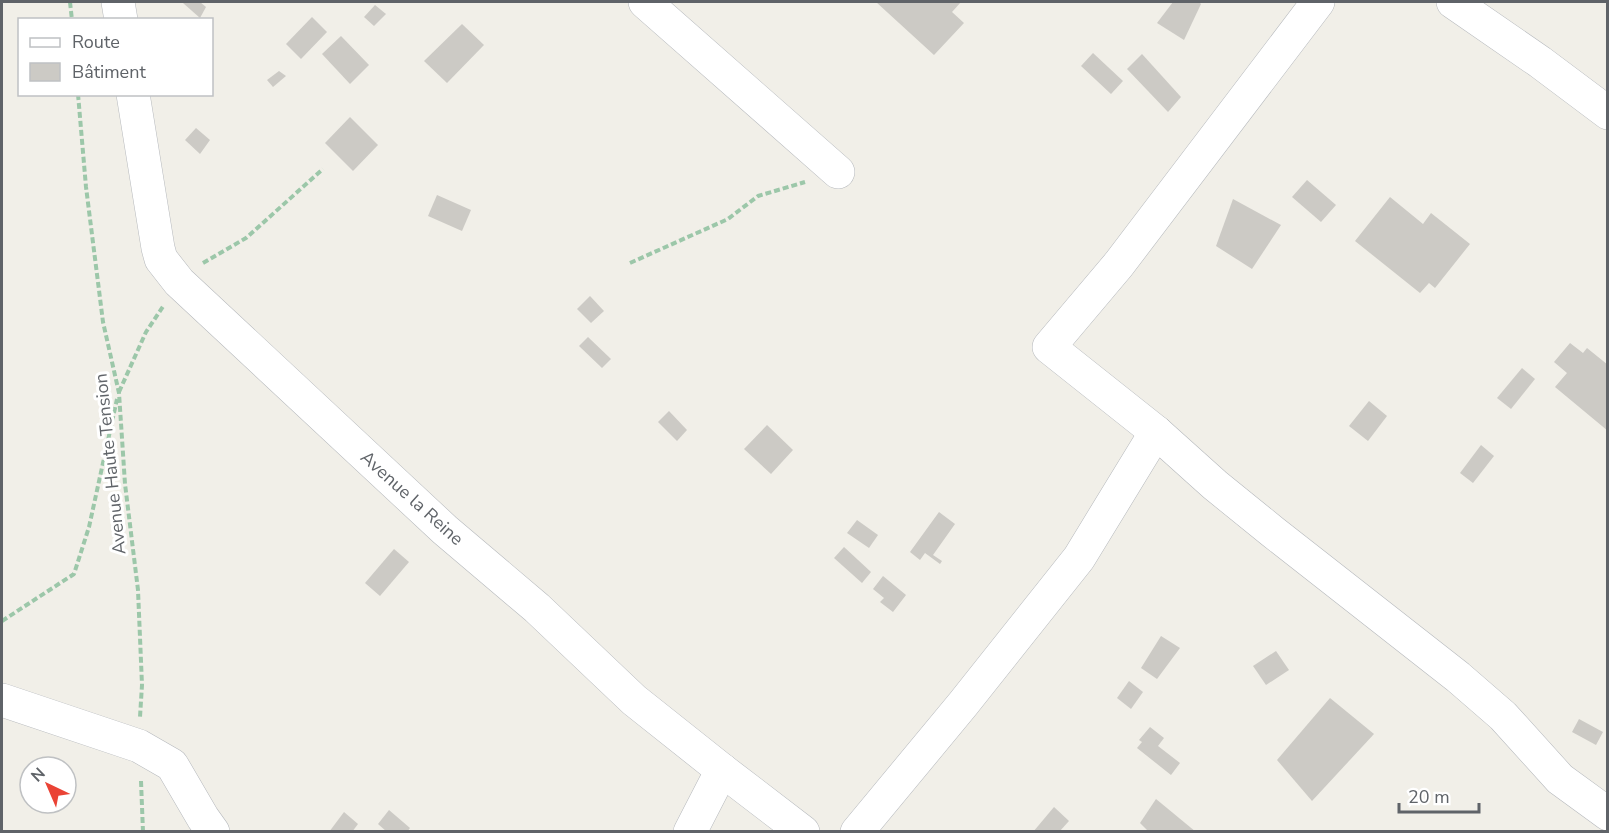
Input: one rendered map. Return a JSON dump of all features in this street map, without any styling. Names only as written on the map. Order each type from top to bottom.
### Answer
[{"type":"street","points":[[118,2],[121,18]]},
{"type":"street","points":[[645,2],[838,171]]},
{"type":"street","points":[[1318,2],[1119,264],[1049,347],[1156,432],[1224,491],[1458,677],[1503,716],[1560,779],[1608,814]]},
{"type":"street","points":[[1453,2],[1540,62],[1608,113]]},
{"type":"street","name":"Avenue la Reine","points":[[133,96],[158,248],[161,259],[174,276],[445,530],[537,608],[634,700],[803,831]]},
{"type":"street","points":[[856,831],[963,704],[1078,558],[1156,432]]},
{"type":"street","points":[[2,700],[139,746],[172,765],[213,831]]},
{"type":"street","points":[[690,831],[722,770]]},
{"type":"path","points":[[70,2],[72,18]]},
{"type":"path","name":"Avenue Haute Tension","points":[[78,96],[86,187],[103,322],[119,393],[125,484],[138,590],[142,685],[139,746],[143,831]]},
{"type":"path","points":[[630,263],[728,219],[758,196],[838,171]]},
{"type":"path","points":[[2,621],[74,574],[89,527],[119,393]]},
{"type":"building","points":[[200,2],[206,7],[200,18],[183,3]]},
{"type":"building","points":[[876,2],[961,2],[952,12],[964,23],[934,55]]},
{"type":"building","points":[[1173,2],[1199,2],[1201,4],[1184,40],[1157,23]]},
{"type":"building","points":[[375,5],[386,14],[374,26],[364,17]]},
{"type":"building","points":[[312,17],[327,32],[301,59],[286,44]]},
{"type":"building","points":[[462,24],[484,45],[447,83],[424,61]]},
{"type":"building","points":[[341,36],[369,65],[350,84],[322,54]]},
{"type":"building","points":[[1093,53],[1123,81],[1111,94],[1081,66]]},
{"type":"building","points":[[1142,54],[1181,97],[1168,112],[1127,69]]},
{"type":"building","points":[[279,71],[286,76],[273,87],[267,80]]},
{"type":"building","points":[[350,117],[378,145],[353,171],[325,143]]},
{"type":"building","points":[[196,128],[210,140],[200,154],[185,140]]},
{"type":"building","points":[[1307,180],[1336,205],[1321,222],[1292,197]]},
{"type":"building","points":[[437,195],[471,210],[462,231],[428,216]]},
{"type":"building","points":[[1390,197],[1423,224],[1431,213],[1470,244],[1435,288],[1429,283],[1420,293],[1355,241]]},
{"type":"building","points":[[1233,199],[1281,225],[1252,269],[1216,246]]},
{"type":"building","points":[[590,296],[604,311],[591,323],[577,309]]},
{"type":"building","points":[[588,337],[611,359],[602,368],[579,346]]},
{"type":"building","points":[[1570,343],[1583,353],[1587,348],[1608,365],[1608,431],[1555,387],[1567,373],[1554,362]]},
{"type":"building","points":[[1522,368],[1535,379],[1511,409],[1497,398]]},
{"type":"building","points":[[1369,401],[1387,416],[1368,441],[1349,426]]},
{"type":"building","points":[[669,411],[687,430],[677,441],[658,422]]},
{"type":"building","points":[[767,425],[793,450],[771,474],[744,449]]},
{"type":"building","points":[[1481,445],[1494,456],[1473,483],[1460,473]]},
{"type":"building","points":[[939,512],[955,524],[933,555],[942,561],[940,564],[925,553],[920,560],[910,552]]},
{"type":"building","points":[[857,520],[878,535],[869,548],[847,533]]},
{"type":"building","points":[[844,547],[871,572],[862,583],[834,558]]},
{"type":"building","points":[[394,549],[409,562],[380,596],[365,583]]},
{"type":"building","points":[[883,576],[906,595],[893,612],[880,602],[884,598],[873,589]]},
{"type":"building","points":[[1161,636],[1180,648],[1157,679],[1141,668]]},
{"type":"building","points":[[1276,651],[1289,670],[1266,685],[1253,666]]},
{"type":"building","points":[[1129,681],[1143,692],[1131,709],[1117,698]]},
{"type":"building","points":[[1330,698],[1374,734],[1312,801],[1277,760]]},
{"type":"building","points":[[1579,719],[1603,732],[1596,745],[1572,732]]},
{"type":"building","points":[[1150,727],[1164,738],[1158,746],[1180,763],[1171,775],[1137,748],[1142,742],[1139,740]]},
{"type":"building","points":[[1156,799],[1196,832],[1149,832],[1140,823]]},
{"type":"building","points":[[1054,807],[1069,821],[1059,832],[1033,832]]},
{"type":"building","points":[[389,810],[410,828],[407,832],[387,832],[378,824]]},
{"type":"building","points":[[344,812],[358,824],[352,832],[329,832]]}]
